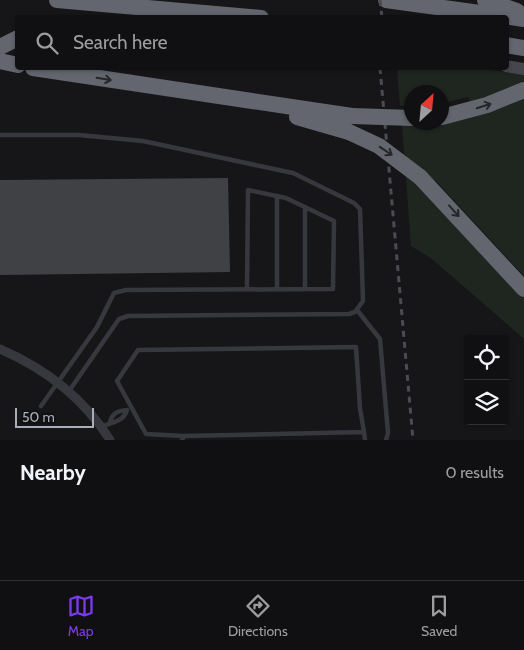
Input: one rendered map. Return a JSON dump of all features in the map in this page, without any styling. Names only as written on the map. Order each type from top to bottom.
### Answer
[{"type":"highway","points":[[57,0],[227,15]]},
{"type":"highway","points":[[386,0],[495,15]]},
{"type":"highway","points":[[485,0],[524,13]]},
{"type":"highway","points":[[509,17],[524,19]]},
{"type":"highway","points":[[0,47],[15,40]]},
{"type":"highway","points":[[509,46],[524,48]]},
{"type":"highway","points":[[0,62],[15,64]]},
{"type":"highway","points":[[49,70],[195,93],[314,120],[350,124],[404,119]]},
{"type":"highway","points":[[449,115],[487,106],[524,90]]},
{"type":"highway","points":[[350,124],[420,176],[524,289]]},
{"type":"main road","points":[[0,62],[15,55]]},
{"type":"main road","points":[[509,66],[524,69]]},
{"type":"street","points":[[0,349],[40,369],[69,391],[89,410],[110,440]]},
{"type":"lane","points":[[0,135],[79,135],[143,141],[293,173],[354,203],[360,209],[363,301],[357,310],[348,314],[128,316],[120,319],[69,391]]},
{"type":"lane","points":[[41,406],[97,328],[114,293],[126,290],[333,289],[334,221],[277,196],[248,190],[247,289]]},
{"type":"lane","points":[[277,196],[277,289]]},
{"type":"lane","points":[[305,207],[305,289]]},
{"type":"lane","points":[[357,310],[380,339],[388,433],[386,440]]},
{"type":"lane","points":[[364,432],[183,438],[146,434],[129,409],[117,381],[138,350],[356,347],[360,408],[364,432],[365,440]]},
{"type":"lane","points":[[102,427],[125,417],[129,409]]},
{"type":"lane","points":[[110,422],[112,415],[120,410],[129,409]]},
{"type":"shaded area","points":[[397,70],[492,70],[524,75],[524,276],[435,180],[433,201],[524,299],[524,339],[432,259],[411,246],[402,125],[404,125],[404,130],[449,130],[449,121],[477,115],[468,97],[449,101],[449,85],[404,85],[404,106],[400,106]]},
{"type":"building","points":[[228,178],[230,272],[0,275],[0,180]]},
{"type":"railway","points":[[380,0],[382,15]]},
{"type":"railway","points":[[380,70],[413,440]]}]
